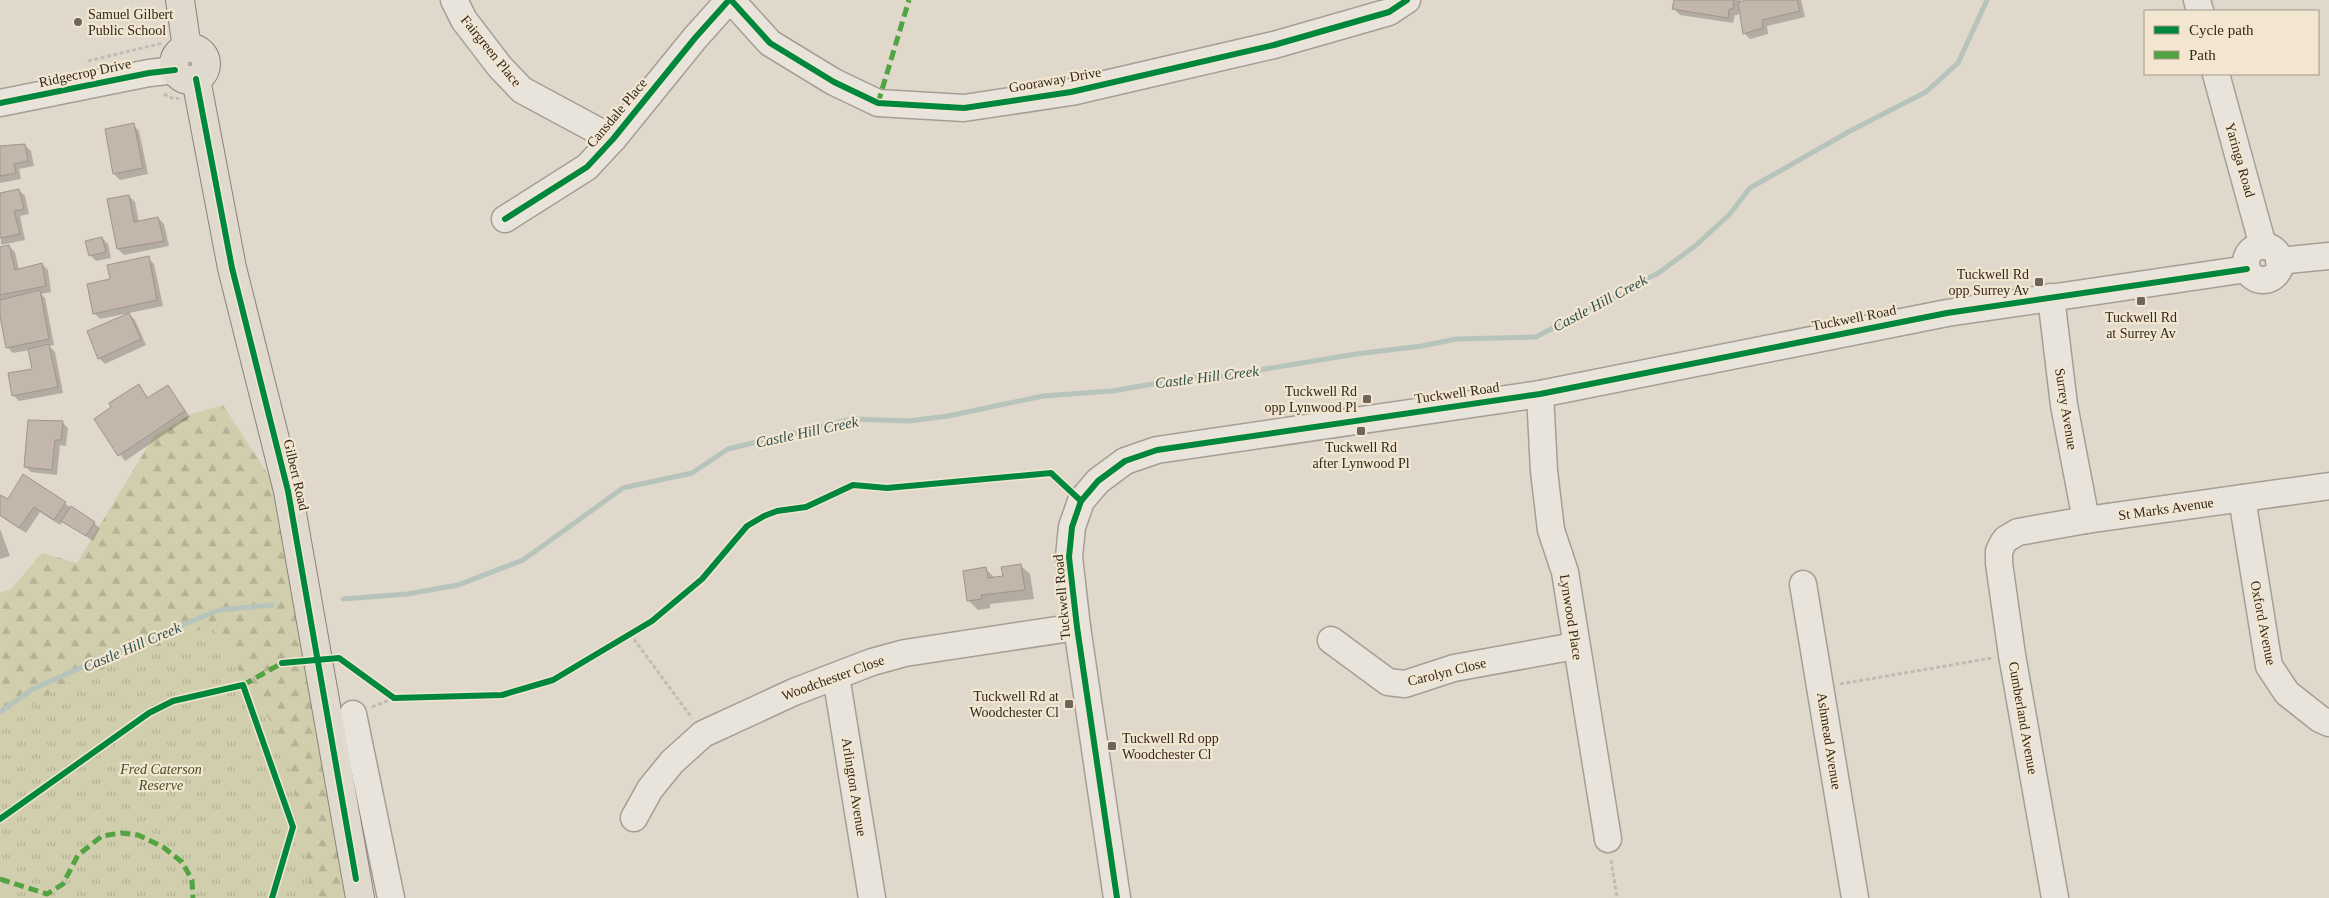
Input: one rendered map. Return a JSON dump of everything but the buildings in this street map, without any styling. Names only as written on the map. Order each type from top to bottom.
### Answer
[{"type":"main road","name":"Gilbert Road","points":[[180,0],[186,66],[232,268],[288,491],[360,898]]},
{"type":"street","name":"Fairgreen Place","points":[[454,0],[464,20],[500,67],[522,90],[613,139]]},
{"type":"street","name":"Cansdale Place","points":[[504,219],[587,167],[613,139],[695,38],[730,0]]},
{"type":"street","name":"Gooraway Drive","points":[[730,0],[770,43],[834,82],[878,103],[964,108],[1070,92],[1274,45],[1389,12],[1407,0]]},
{"type":"street","name":"Ridgecrop Drive","points":[[0,103],[186,66]]},
{"type":"street","name":"Yaringa Road","points":[[2216,75],[2271,254]]},
{"type":"street","points":[[2271,254],[2329,256]]},
{"type":"street","name":"Tuckwell Road","points":[[1117,898],[1077,627],[1069,557],[1072,527],[1081,501],[1098,481],[1125,461],[1157,450],[1540,394],[1946,313],[2247,268],[2254,277],[2265,279],[2275,274],[2271,254]]},
{"type":"street","name":"Surrey Avenue","points":[[2051,297],[2064,405],[2086,520]]},
{"type":"street","name":"Lynwood Place","points":[[1540,394],[1544,471],[1551,530],[1565,572],[1575,646],[1608,839]]},
{"type":"street","name":"St Marks Avenue","points":[[2006,539],[2018,532],[2086,520],[2329,486]]},
{"type":"street","name":"Oxford Avenue","points":[[2242,498],[2269,666],[2287,694],[2320,719],[2329,723]]},
{"type":"street","name":"Cumberland Avenue","points":[[2006,539],[1999,551],[1999,563],[2012,655],[2055,898]]},
{"type":"street","name":"Ashmead Avenue","points":[[1803,584],[1855,898]]},
{"type":"street","name":"Woodchester Close","points":[[634,818],[650,789],[672,762],[704,734],[761,706],[836,676],[905,653],[1077,627]]},
{"type":"street","name":"Carolyn Close","points":[[1331,640],[1388,682],[1405,684],[1454,668],[1575,646]]},
{"type":"street","name":"Arlington Avenue","points":[[836,676],[872,898]]},
{"type":"street","points":[[353,714],[391,898]]},
{"type":"path","points":[[621,639],[637,629]]},
{"type":"path","points":[[630,634],[704,734]]},
{"type":"path","points":[[1820,688],[2012,655]]},
{"type":"path","points":[[386,693],[394,698],[404,698]]},
{"type":"path","points":[[1608,839],[1618,898]]},
{"type":"green space","points":[[223,405],[271,479],[347,898],[0,898],[0,593],[11,589],[42,553],[77,563],[154,436],[191,414]]},
{"type":"green space","name":"Fred Caterson Reserve","points":[[211,625],[288,750],[312,898],[0,898],[0,726],[61,686]]},
{"type":"waterway","name":"Castle Hill Creek","points":[[343,599],[407,594],[458,585],[523,560],[623,488],[692,473],[728,449],[852,419],[909,421],[948,416],[1043,396],[1112,391],[1193,377],[1223,376],[1356,354],[1422,346],[1456,339],[1536,337],[1598,304],[1625,293],[1641,281],[1657,274],[1695,246],[1729,215],[1750,188],[1850,131],[1926,92],[1958,63],[1987,0]]},
{"type":"waterway","name":"Castle Hill Creek","points":[[0,712],[33,689],[125,648],[219,610],[272,605]]},
{"type":"marked path","points":[[878,103],[909,0]]},
{"type":"marked path","points":[[243,685],[282,663]]},
{"type":"marked path","points":[[0,879],[47,894],[63,884],[78,855],[102,836],[121,833],[138,835],[163,847],[182,862],[192,880],[193,898]]},
{"type":"cycle path","points":[[505,219],[587,167],[613,139],[695,38],[729,0]]},
{"type":"cycle path","points":[[731,0],[770,43],[834,82],[878,103],[964,108],[1071,92],[1274,45],[1389,12],[1407,0]]},
{"type":"cycle path","points":[[0,103],[149,73],[175,70]]},
{"type":"cycle path","points":[[196,79],[232,268],[288,491],[356,879]]},
{"type":"cycle path","points":[[1117,898],[1077,627],[1069,557],[1072,527],[1081,501],[1098,481],[1125,461],[1157,450],[1540,394],[1947,313],[2247,269]]},
{"type":"cycle path","points":[[282,663],[339,658],[394,698],[502,695],[553,680],[652,621],[702,579],[747,526],[777,511],[806,507],[853,485],[887,488],[1051,473],[1081,501]]},
{"type":"cycle path","points":[[0,819],[149,713],[173,701],[243,685],[293,827],[272,898]]},
{"type":"place","name":"Samuel Gilbert Public School","points":[[78,22]]},
{"type":"place","name":"Tuckwell Rd opp Surrey Av","points":[[2039,282]]},
{"type":"place","name":"Tuckwell Rd at Surrey Av","points":[[2141,301]]},
{"type":"place","name":"Tuckwell Rd opp Lynwood Pl","points":[[1367,399]]},
{"type":"place","name":"Tuckwell Rd after Lynwood Pl","points":[[1361,431]]},
{"type":"place","name":"Tuckwell Rd at Woodchester Cl","points":[[1069,704]]},
{"type":"place","name":"Tuckwell Rd opp Woodchester Cl","points":[[1112,746]]}]
